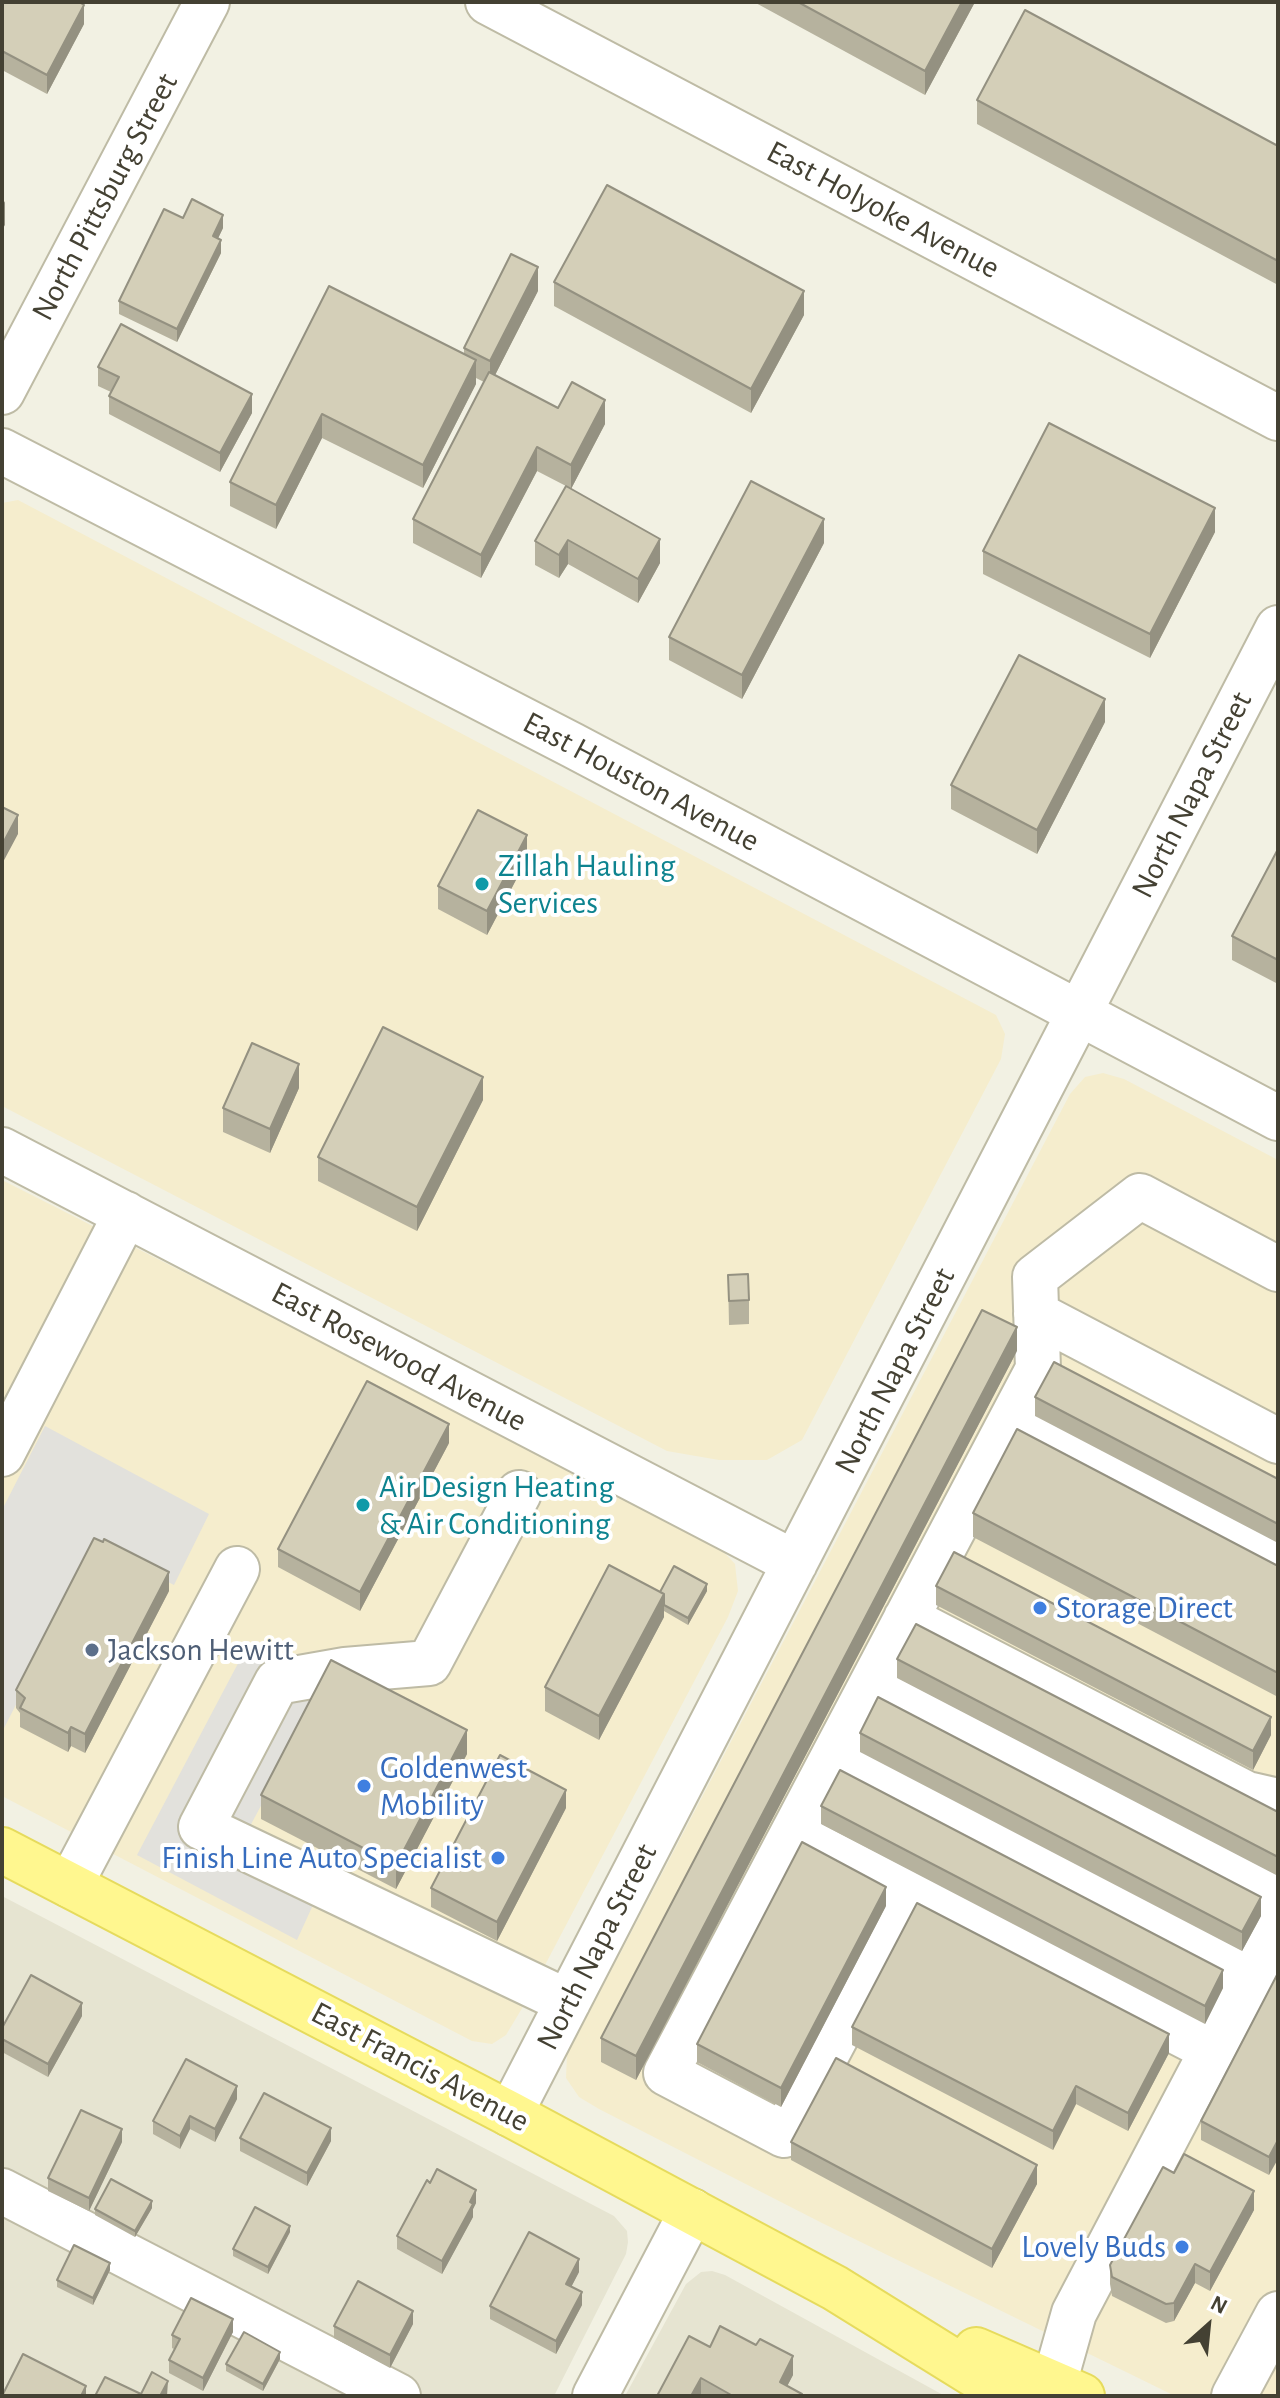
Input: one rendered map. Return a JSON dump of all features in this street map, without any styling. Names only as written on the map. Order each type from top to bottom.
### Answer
[{"type":"main road","name":"East Francis Avenue","points":[[2,1850],[510,2114],[835,2288],[1009,2396]]},
{"type":"main road","name":"East Francis Avenue","points":[[835,2288],[1068,2390]]},
{"type":"street","name":"North Pittsburg Street","points":[[2,392],[207,2]]},
{"type":"street","name":"East Holyoke Avenue","points":[[488,2],[1278,418]]},
{"type":"street","name":"East Houston Avenue","points":[[2,451],[572,745],[1278,1118]]},
{"type":"street","name":"North Napa Street","points":[[510,2114],[1278,628]]},
{"type":"street","name":"East Rosewood Avenue","points":[[2,1150],[795,1563]]},
{"type":"street","points":[[911,1895],[784,2135],[666,2073],[906,1618],[957,1557],[1009,1424],[1038,1369],[1035,1277],[1140,1196],[1278,1269]]},
{"type":"street","points":[[2,1454],[126,1214]]},
{"type":"street","points":[[1036,1314],[1278,1441]]},
{"type":"street","points":[[1009,1424],[1278,1563]]},
{"type":"street","points":[[519,1493],[429,1663],[345,1670],[277,1682],[201,1827],[568,2002]]},
{"type":"street","points":[[70,1885],[237,1569]]},
{"type":"street","points":[[906,1618],[1247,1794],[1273,1790]]},
{"type":"street","points":[[870,1688],[1278,1900]]},
{"type":"street","points":[[832,1759],[1249,1979]]},
{"type":"street","points":[[793,1834],[1212,2050]]},
{"type":"street","points":[[1068,2390],[1074,2313],[1278,1925]]},
{"type":"street","points":[[2,2191],[398,2396]]},
{"type":"street","points":[[595,2396],[692,2211]]},
{"type":"street","points":[[1248,2392],[1278,2314]]},
{"type":"shaded area","points":[[18,500],[996,1015],[1005,1034],[1001,1059],[802,1440],[767,1460],[719,1460],[667,1451],[2,1106],[2,503]]},
{"type":"shaded area","name":"Storage Direct","points":[[1103,1073],[1124,1079],[1278,1160],[1278,2396],[1175,2396],[822,2223],[599,2109],[579,2097],[566,2078],[567,2055],[1070,1094],[1085,1077]]},
{"type":"shaded area","points":[[2,1180],[694,1531],[719,1547],[735,1564],[738,1591],[728,1617],[524,2005],[506,2035],[492,2044],[472,2041],[2,1796]]},
{"type":"shaded area","points":[[45,1426],[209,1514],[174,1585],[97,1546],[2,1732],[2,1510]]},
{"type":"shaded area","points":[[260,1651],[326,1685],[249,1828],[328,1872],[297,1940],[137,1855],[244,1652]]},
{"type":"shaded area","points":[[2,1896],[614,2216],[627,2231],[626,2254],[554,2396],[2,2396]]},
{"type":"shaded area","points":[[701,2272],[725,2275],[945,2396],[625,2396],[686,2284]]},
{"type":"building","points":[[2,2],[79,2],[84,5],[47,75],[2,51]]},
{"type":"building","points":[[798,2],[962,2],[925,71]]},
{"type":"building","points":[[1025,10],[1278,146],[1278,261],[977,100]]},
{"type":"building","points":[[607,185],[804,291],[751,389],[554,282]]},
{"type":"building","points":[[192,199],[223,215],[213,236],[221,240],[177,329],[119,301],[164,209],[183,218]]},
{"type":"building","points":[[511,254],[538,267],[490,361],[464,348]]},
{"type":"building","points":[[329,286],[476,360],[423,465],[322,414],[276,505],[230,482]]},
{"type":"building","points":[[121,324],[252,394],[220,453],[109,396],[119,377],[98,367]]},
{"type":"building","points":[[489,372],[558,408],[572,382],[605,400],[571,465],[537,447],[481,555],[413,519]]},
{"type":"building","points":[[1049,423],[1215,508],[1150,634],[983,551]]},
{"type":"building","points":[[751,481],[824,519],[742,675],[669,637]]},
{"type":"building","points":[[566,486],[660,539],[638,579],[568,540],[559,555],[535,541]]},
{"type":"building","points":[[1019,655],[1105,699],[1037,830],[951,785]]},
{"type":"building","points":[[2,807],[18,815],[2,845]]},
{"type":"building","name":"Zillah Hauling Services","points":[[478,810],[527,835],[487,911],[438,886]]},
{"type":"building","points":[[1278,849],[1278,960],[1232,936]]},
{"type":"building","points":[[383,1027],[483,1077],[417,1207],[318,1157]]},
{"type":"building","points":[[252,1043],[299,1064],[270,1129],[223,1108]]},
{"type":"building","points":[[748,1274],[749,1300],[729,1301],[728,1275]]},
{"type":"building","points":[[982,1310],[1017,1327],[636,2056],[601,2038]]},
{"type":"building","points":[[1054,1362],[1278,1479],[1278,1524],[1035,1397]]},
{"type":"building","name":"Air Design Heating & Air Conditioning","points":[[367,1381],[449,1424],[360,1592],[278,1549]]},
{"type":"building","points":[[1017,1429],[1278,1566],[1278,1673],[973,1513]]},
{"type":"building","name":"Jackson Hewitt","points":[[94,1538],[103,1542],[104,1539],[169,1572],[85,1734],[71,1727],[68,1733],[20,1708],[25,1698],[16,1690]]},
{"type":"building","points":[[954,1552],[1271,1717],[1253,1751],[936,1586]]},
{"type":"building","points":[[609,1565],[664,1594],[599,1716],[545,1687]]},
{"type":"building","points":[[674,1566],[707,1584],[688,1618],[664,1605],[664,1594],[660,1592]]},
{"type":"building","points":[[916,1624],[1278,1812],[1278,1857],[897,1659]]},
{"type":"building","name":"Goldenwest Mobility","points":[[331,1660],[467,1730],[396,1865],[261,1795]]},
{"type":"building","points":[[878,1697],[1261,1897],[1242,1932],[860,1733]]},
{"type":"building","name":"Finish Line Auto Specialist","points":[[500,1755],[566,1790],[497,1922],[431,1888]]},
{"type":"building","points":[[840,1770],[1223,1970],[1205,2006],[821,1806]]},
{"type":"building","points":[[802,1842],[886,1887],[781,2088],[697,2044]]},
{"type":"building","points":[[917,1903],[1169,2034],[1128,2113],[1076,2086],[1053,2131],[852,2027]]},
{"type":"building","points":[[1278,1973],[1278,2140],[1269,2157],[1201,2121]]},
{"type":"building","points":[[31,1975],[82,2003],[48,2064],[2,2039],[2,2028]]},
{"type":"building","points":[[836,2058],[1037,2165],[992,2249],[791,2142]]},
{"type":"building","points":[[186,2059],[237,2086],[215,2129],[190,2116],[180,2136],[153,2121]]},
{"type":"building","points":[[264,2093],[331,2128],[307,2173],[240,2138]]},
{"type":"building","points":[[81,2110],[122,2129],[89,2198],[48,2178]]},
{"type":"building","name":"Lovely Buds","points":[[1184,2154],[1254,2191],[1210,2272],[1195,2264],[1174,2303],[1166,2304],[1112,2277],[1110,2265],[1163,2167],[1174,2173]]},
{"type":"building","points":[[437,2169],[476,2190],[470,2202],[473,2204],[442,2261],[397,2236],[427,2180],[430,2183]]},
{"type":"building","points":[[111,2179],[152,2201],[135,2231],[95,2209]]},
{"type":"building","points":[[255,2207],[290,2226],[268,2267],[233,2249]]},
{"type":"building","points":[[529,2232],[579,2259],[566,2284],[582,2292],[556,2341],[490,2306]]},
{"type":"building","points":[[74,2245],[110,2263],[93,2298],[57,2280]]},
{"type":"building","points":[[358,2281],[413,2311],[390,2355],[334,2326]]},
{"type":"building","points":[[191,2298],[233,2319],[203,2378],[169,2360],[180,2339],[172,2335]]},
{"type":"building","points":[[720,2326],[756,2345],[760,2339],[793,2356],[780,2382],[801,2396],[733,2396],[701,2378],[691,2396],[657,2396],[689,2336],[710,2347]]},
{"type":"building","points":[[244,2332],[280,2352],[263,2384],[226,2364]]},
{"type":"building","points":[[23,2354],[86,2386],[81,2396],[2,2396]]},
{"type":"building","points":[[152,2372],[168,2381],[160,2396],[95,2396],[105,2377],[141,2394]]},
{"type":"place","name":"Zillah Hauling Services","points":[[482,884]]},
{"type":"place","name":"Air Design Heating & Air Conditioning","points":[[363,1505]]},
{"type":"place","name":"Storage Direct","points":[[1040,1608]]},
{"type":"place","name":"Jackson Hewitt","points":[[92,1650]]},
{"type":"place","name":"Goldenwest Mobility","points":[[364,1786]]},
{"type":"place","name":"Finish Line Auto Specialist","points":[[498,1858]]},
{"type":"place","name":"Lovely Buds","points":[[1182,2247]]}]
